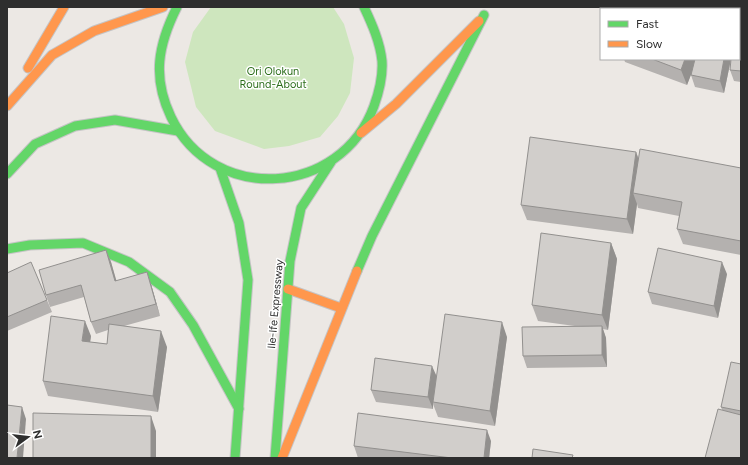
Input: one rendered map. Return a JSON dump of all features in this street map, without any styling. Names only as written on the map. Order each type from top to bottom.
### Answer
[{"type":"main road","points":[[7,102],[64,7]]},
{"type":"main road","points":[[7,106],[52,54],[94,31],[163,7]]},
{"type":"main road","points":[[177,7],[165,31],[158,65],[163,100],[178,131],[197,152],[220,168],[257,180],[296,177],[331,162],[347,149],[361,133],[417,83],[486,11]]},
{"type":"main road","points":[[361,133],[376,103],[382,70],[377,36],[364,7]]},
{"type":"main road","points":[[282,458],[341,308],[372,236],[486,11]]},
{"type":"main road","points":[[7,174],[35,144],[75,126],[115,120],[178,131]]},
{"type":"main road","name":"Ile-Ife Expressway","points":[[275,458],[290,261],[301,208],[331,162]]},
{"type":"main road","points":[[220,168],[239,223],[248,280],[240,409],[235,458]]},
{"type":"main road","points":[[7,249],[30,244],[83,243],[129,262],[170,292],[193,325],[240,409]]},
{"type":"main road","points":[[288,289],[341,308]]},
{"type":"green space","name":"Ori Olokun Round-About","points":[[211,7],[333,7],[344,24],[354,58],[350,93],[338,116],[320,137],[289,146],[264,149],[215,131],[196,107],[185,62],[193,32]]},
{"type":"building","points":[[634,7],[705,7],[704,8]]},
{"type":"building","points":[[741,33],[741,71],[730,70],[731,60],[740,60]]},
{"type":"building","points":[[655,60],[685,60],[681,70]]},
{"type":"building","points":[[695,60],[724,60],[720,81],[691,75]]},
{"type":"building","points":[[530,137],[636,152],[627,219],[521,205]]},
{"type":"building","points":[[640,149],[741,168],[741,241],[677,229],[682,202],[633,193]]},
{"type":"building","points":[[541,233],[611,243],[602,315],[532,305]]},
{"type":"building","points":[[658,248],[722,262],[714,306],[648,292]]},
{"type":"building","points":[[106,250],[115,281],[147,272],[156,304],[91,322],[81,285],[46,295],[39,270]]},
{"type":"building","points":[[31,262],[47,300],[7,317],[7,273]]},
{"type":"building","points":[[445,314],[502,322],[490,411],[433,402]]},
{"type":"building","points":[[51,316],[85,321],[82,341],[107,344],[109,324],[161,331],[153,396],[43,381]]},
{"type":"building","points":[[602,326],[602,355],[523,356],[522,327]]},
{"type":"building","points":[[375,358],[432,366],[428,397],[371,390]]},
{"type":"building","points":[[731,362],[741,364],[741,411],[721,407]]},
{"type":"building","points":[[7,405],[22,407],[17,458],[7,458]]},
{"type":"building","points":[[718,409],[741,415],[741,458],[705,458]]},
{"type":"building","points":[[33,413],[151,416],[151,458],[33,458]]},
{"type":"building","points":[[358,413],[487,430],[484,458],[452,458],[354,446]]},
{"type":"building","points":[[533,449],[573,455],[572,458],[532,458]]},
{"type":"traffic: fast","points":[[177,7],[165,35],[160,61],[161,88],[171,117],[190,146],[216,165],[245,176],[276,179],[306,173],[334,158],[358,136],[374,106],[380,84],[382,61],[378,40],[364,7]]},
{"type":"traffic: fast","points":[[357,271],[372,236],[484,15]]},
{"type":"traffic: fast","points":[[7,174],[35,144],[75,126],[115,120],[178,131]]},
{"type":"traffic: fast","points":[[275,458],[290,261],[301,208],[331,162]]},
{"type":"traffic: fast","points":[[220,168],[239,223],[248,280],[235,458]]},
{"type":"traffic: fast","points":[[7,249],[30,245],[83,243],[129,262],[170,292],[193,325],[239,409]]},
{"type":"traffic: slow","points":[[28,68],[64,7]]},
{"type":"traffic: slow","points":[[7,106],[52,55],[94,31],[163,7]]},
{"type":"traffic: slow","points":[[361,133],[396,104],[479,21]]},
{"type":"traffic: slow","points":[[282,458],[357,271]]},
{"type":"traffic: slow","points":[[288,289],[341,308]]}]
